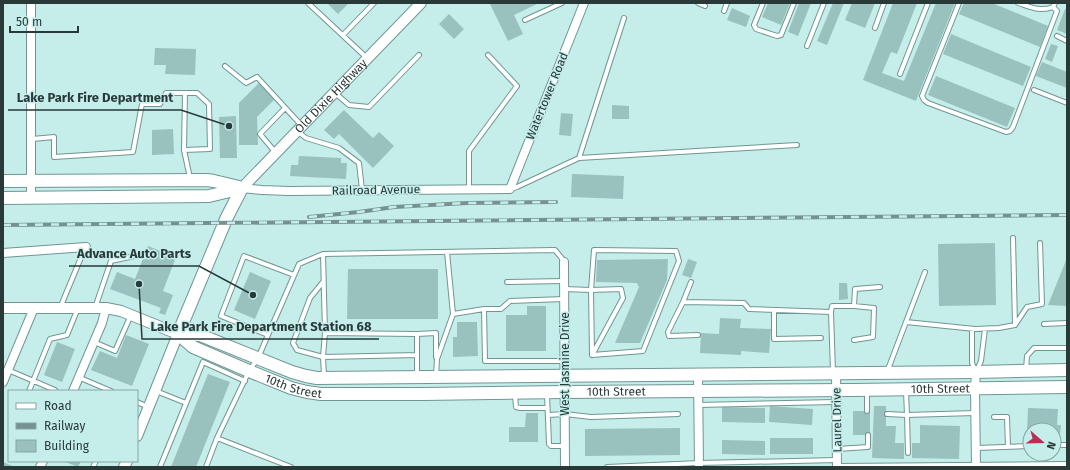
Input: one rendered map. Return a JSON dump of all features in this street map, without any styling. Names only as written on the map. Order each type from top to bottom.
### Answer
[{"type":"main road","points":[[3,181],[190,180],[214,181],[242,188]]},
{"type":"main road","points":[[3,198],[209,196],[242,188]]},
{"type":"main road","points":[[178,334],[227,217],[242,188]]},
{"type":"main road","name":"10th Street","points":[[178,334],[200,335],[292,372],[306,376],[324,378],[1067,370]]},
{"type":"main road","name":"10th Street","points":[[178,334],[193,347],[247,376],[307,392],[321,394],[698,392],[836,396],[867,390],[1067,387]]},
{"type":"street","points":[[31,3],[31,198]]},
{"type":"street","name":"Old Dixie Highway","points":[[242,188],[420,3]]},
{"type":"street","name":"Watertower Road","points":[[510,189],[584,3]]},
{"type":"street","name":"Railroad Avenue","points":[[242,188],[289,191],[510,189]]},
{"type":"street","points":[[3,253],[86,247]]},
{"type":"street","name":"West Jasmine Drive","points":[[564,262],[565,467]]},
{"type":"street","name":"10th Street","points":[[3,308],[106,308],[121,311],[178,334]]},
{"type":"street","points":[[3,382],[34,308]]},
{"type":"street","points":[[73,390],[102,323],[106,308]]},
{"type":"street","points":[[138,434],[178,334]]},
{"type":"street","points":[[976,372],[974,389],[976,466]]},
{"type":"street","name":"Laurel Drive","points":[[835,373],[837,464]]},
{"type":"street","points":[[698,374],[699,465]]},
{"type":"lane","points":[[308,3],[367,58]]},
{"type":"lane","points":[[343,36],[374,3]]},
{"type":"lane","points":[[525,20],[562,3]]},
{"type":"lane","points":[[698,3],[705,6]]},
{"type":"lane","points":[[724,11],[727,3]]},
{"type":"lane","points":[[763,3],[754,25],[756,29],[777,36],[781,35],[794,3]]},
{"type":"lane","points":[[807,46],[824,3]]},
{"type":"lane","points":[[875,28],[884,3]]},
{"type":"lane","points":[[900,74],[928,3]]},
{"type":"lane","points":[[959,3],[922,96],[928,103],[1006,132],[1010,131],[1013,127],[1057,11],[1054,5],[1042,10],[1018,3]]},
{"type":"lane","points":[[579,158],[624,18]]},
{"type":"lane","points":[[1057,36],[1067,41]]},
{"type":"lane","points":[[334,92],[349,105],[369,107],[419,54]]},
{"type":"lane","points":[[469,189],[469,151],[517,86],[488,55]]},
{"type":"lane","points":[[224,66],[246,83],[257,77],[285,108],[306,138],[338,148],[359,163],[362,190]]},
{"type":"lane","points":[[1034,90],[1067,103]]},
{"type":"lane","points":[[32,139],[54,137],[54,157],[133,152],[142,104],[160,104],[166,93],[197,93],[209,104],[210,149],[184,150]]},
{"type":"lane","points":[[185,93],[184,150],[190,180]]},
{"type":"lane","points":[[276,153],[260,134],[285,108]]},
{"type":"lane","points":[[510,189],[517,188],[579,158],[797,145]]},
{"type":"lane","points":[[1012,238],[1015,325]]},
{"type":"lane","points":[[906,322],[972,329],[999,328],[1015,325],[1027,307],[1042,304],[1040,243]]},
{"type":"lane","points":[[60,308],[86,247]]},
{"type":"lane","points":[[206,467],[217,438],[247,376],[258,358],[299,264],[323,254],[555,250],[564,262]]},
{"type":"lane","points":[[594,250],[676,251],[680,261],[643,351],[592,355],[591,290],[594,250]]},
{"type":"lane","points":[[436,359],[453,314],[447,252]]},
{"type":"lane","points":[[323,254],[325,333],[323,356],[324,378]]},
{"type":"lane","points":[[94,308],[111,261],[139,256]]},
{"type":"lane","points":[[268,335],[221,316],[244,256],[294,275]]},
{"type":"lane","points":[[887,372],[925,272]]},
{"type":"lane","points":[[324,282],[310,298],[293,343],[296,350],[323,356],[417,355]]},
{"type":"lane","points":[[507,282],[564,285],[591,290],[621,289],[623,298],[592,355]]},
{"type":"lane","points":[[691,282],[668,332],[669,336],[698,335]]},
{"type":"lane","points":[[854,306],[855,289],[880,287]]},
{"type":"lane","points":[[453,314],[484,309],[501,309],[510,301],[564,299]]},
{"type":"lane","points":[[683,302],[744,303],[749,309],[831,312]]},
{"type":"lane","points":[[835,373],[831,312],[832,306],[874,308],[873,337],[854,340]]},
{"type":"lane","points":[[29,390],[50,339],[67,335],[78,308]]},
{"type":"lane","points":[[484,309],[485,361],[564,361]]},
{"type":"lane","points":[[774,310],[774,339],[821,338]]},
{"type":"lane","points":[[94,342],[116,351],[131,315]]},
{"type":"lane","points":[[1044,324],[1067,323]]},
{"type":"lane","points":[[972,329],[972,363],[976,372]]},
{"type":"lane","points":[[976,372],[981,361],[985,329]]},
{"type":"lane","points":[[325,333],[436,333],[436,376]]},
{"type":"lane","points":[[417,334],[417,376]]},
{"type":"lane","points":[[1026,370],[1027,356],[1034,348],[1067,348]]},
{"type":"lane","points":[[160,467],[203,362],[247,376]]},
{"type":"lane","points":[[8,370],[56,390]]},
{"type":"lane","points":[[78,377],[109,390]]},
{"type":"lane","points":[[867,390],[867,411]]},
{"type":"lane","points":[[906,390],[908,453]]},
{"type":"lane","points":[[155,391],[186,403]]},
{"type":"lane","points":[[514,392],[516,407],[547,408]]},
{"type":"lane","points":[[547,392],[549,444],[552,446],[565,446]]},
{"type":"lane","points":[[698,405],[836,396]]},
{"type":"lane","points":[[138,402],[149,407]]},
{"type":"lane","points":[[887,414],[907,415],[975,413]]},
{"type":"lane","points":[[548,415],[565,414],[591,417],[678,414]]},
{"type":"lane","points":[[994,416],[1007,417],[1008,447]]},
{"type":"lane","points":[[837,449],[868,447],[868,435]]},
{"type":"lane","points":[[217,438],[291,467]]},
{"type":"lane","points":[[976,448],[1022,446]]},
{"type":"lane","points":[[607,467],[837,464],[976,466],[1067,464]]},
{"type":"building","points":[[327,3],[349,3],[338,14]]},
{"type":"building","points":[[539,3],[514,15],[523,34],[508,41],[490,4]]},
{"type":"building","points":[[768,3],[790,3],[781,25],[762,17]]},
{"type":"building","points":[[799,3],[811,3],[798,36],[788,32]]},
{"type":"building","points":[[833,3],[844,3],[827,45],[817,41]]},
{"type":"building","points":[[852,3],[875,3],[865,28],[845,20]]},
{"type":"building","points":[[893,3],[917,3],[897,54],[891,52],[882,73],[904,81],[936,3],[955,3],[916,101],[863,80]]},
{"type":"building","points":[[964,3],[992,3],[1048,26],[1040,47],[959,14]]},
{"type":"building","points":[[732,8],[750,16],[746,27],[727,20]]},
{"type":"building","points":[[1065,9],[1067,9],[1067,34],[1057,30]]},
{"type":"building","points":[[449,14],[464,29],[454,39],[439,24]]},
{"type":"building","points":[[951,34],[1031,67],[1023,86],[943,54]]},
{"type":"building","points":[[1051,44],[1058,46],[1052,62],[1045,59]]},
{"type":"building","points":[[155,48],[196,49],[195,75],[165,74],[166,65],[154,65]]},
{"type":"building","points":[[1042,62],[1067,72],[1067,88],[1036,76]]},
{"type":"building","points":[[936,76],[1015,108],[1007,127],[928,95]]},
{"type":"building","points":[[259,83],[275,99],[257,117],[258,145],[239,145],[239,103]]},
{"type":"building","points":[[612,105],[629,106],[629,119],[612,119]]},
{"type":"building","points":[[344,110],[373,138],[379,132],[394,146],[373,168],[339,134],[334,139],[324,130]]},
{"type":"building","points":[[561,113],[573,114],[571,136],[559,135]]},
{"type":"building","points":[[236,116],[237,158],[220,158],[219,117]]},
{"type":"building","points":[[173,129],[174,154],[152,155],[152,130]]},
{"type":"building","points":[[299,156],[341,158],[341,163],[347,163],[346,179],[290,176],[291,165],[298,165]]},
{"type":"building","points":[[572,174],[624,176],[623,199],[571,197]]},
{"type":"building","points":[[995,243],[996,305],[939,306],[938,244]]},
{"type":"building","points":[[148,246],[176,257],[163,291],[173,295],[165,315],[159,313],[161,308],[110,289],[117,272],[135,279]]},
{"type":"building","points":[[1067,258],[1067,306],[1048,305]]},
{"type":"building","points":[[668,259],[667,280],[640,343],[615,343],[639,287],[637,283],[596,282],[597,260]]},
{"type":"building","points":[[688,259],[697,262],[691,278],[682,275]]},
{"type":"building","points":[[348,269],[438,269],[438,319],[347,319]]},
{"type":"building","points":[[250,272],[271,281],[255,319],[234,310]]},
{"type":"building","points":[[839,283],[847,283],[848,299],[839,300]]},
{"type":"building","points":[[527,306],[546,306],[546,351],[506,351],[506,315],[527,315]]},
{"type":"building","points":[[720,318],[741,319],[740,328],[771,329],[769,353],[741,351],[741,355],[700,353],[701,333],[719,334]]},
{"type":"building","points":[[457,322],[477,322],[478,356],[453,357],[453,337],[457,337]]},
{"type":"building","points":[[126,335],[149,344],[132,386],[91,370],[100,351],[117,358]]},
{"type":"building","points":[[57,342],[75,349],[62,382],[44,375]]},
{"type":"building","points":[[208,374],[230,382],[196,467],[171,467]]},
{"type":"building","points":[[770,406],[813,409],[812,425],[769,422]]},
{"type":"building","points":[[874,406],[886,406],[886,426],[896,426],[895,443],[904,443],[904,459],[872,458]]},
{"type":"building","points":[[722,407],[765,408],[765,423],[722,422]]},
{"type":"building","points":[[1028,408],[1058,409],[1057,422],[1027,422]]},
{"type":"building","points":[[853,411],[870,411],[870,435],[853,435]]},
{"type":"building","points":[[526,413],[538,413],[538,442],[509,442],[509,427],[525,427]]},
{"type":"building","points":[[920,425],[960,426],[959,459],[912,458],[912,443],[920,443]]},
{"type":"building","points":[[680,428],[680,455],[585,456],[585,429]]},
{"type":"building","points":[[770,438],[813,438],[813,454],[770,454]]},
{"type":"building","points":[[722,440],[765,441],[765,455],[722,454]]},
{"type":"building","points":[[3,462],[15,467],[3,467]]},
{"type":"building","points":[[66,462],[80,462],[78,467]]},
{"type":"railway","points":[[309,217],[394,207],[467,203],[556,202]]},
{"type":"railway","points":[[3,225],[1067,215]]},
{"type":"place","name":"Lake Park Fire Department","points":[[229,126]]},
{"type":"place","name":"Lake Park Fire Department Station 68","points":[[139,284]]},
{"type":"place","name":"Advance Auto Parts","points":[[253,295]]}]
